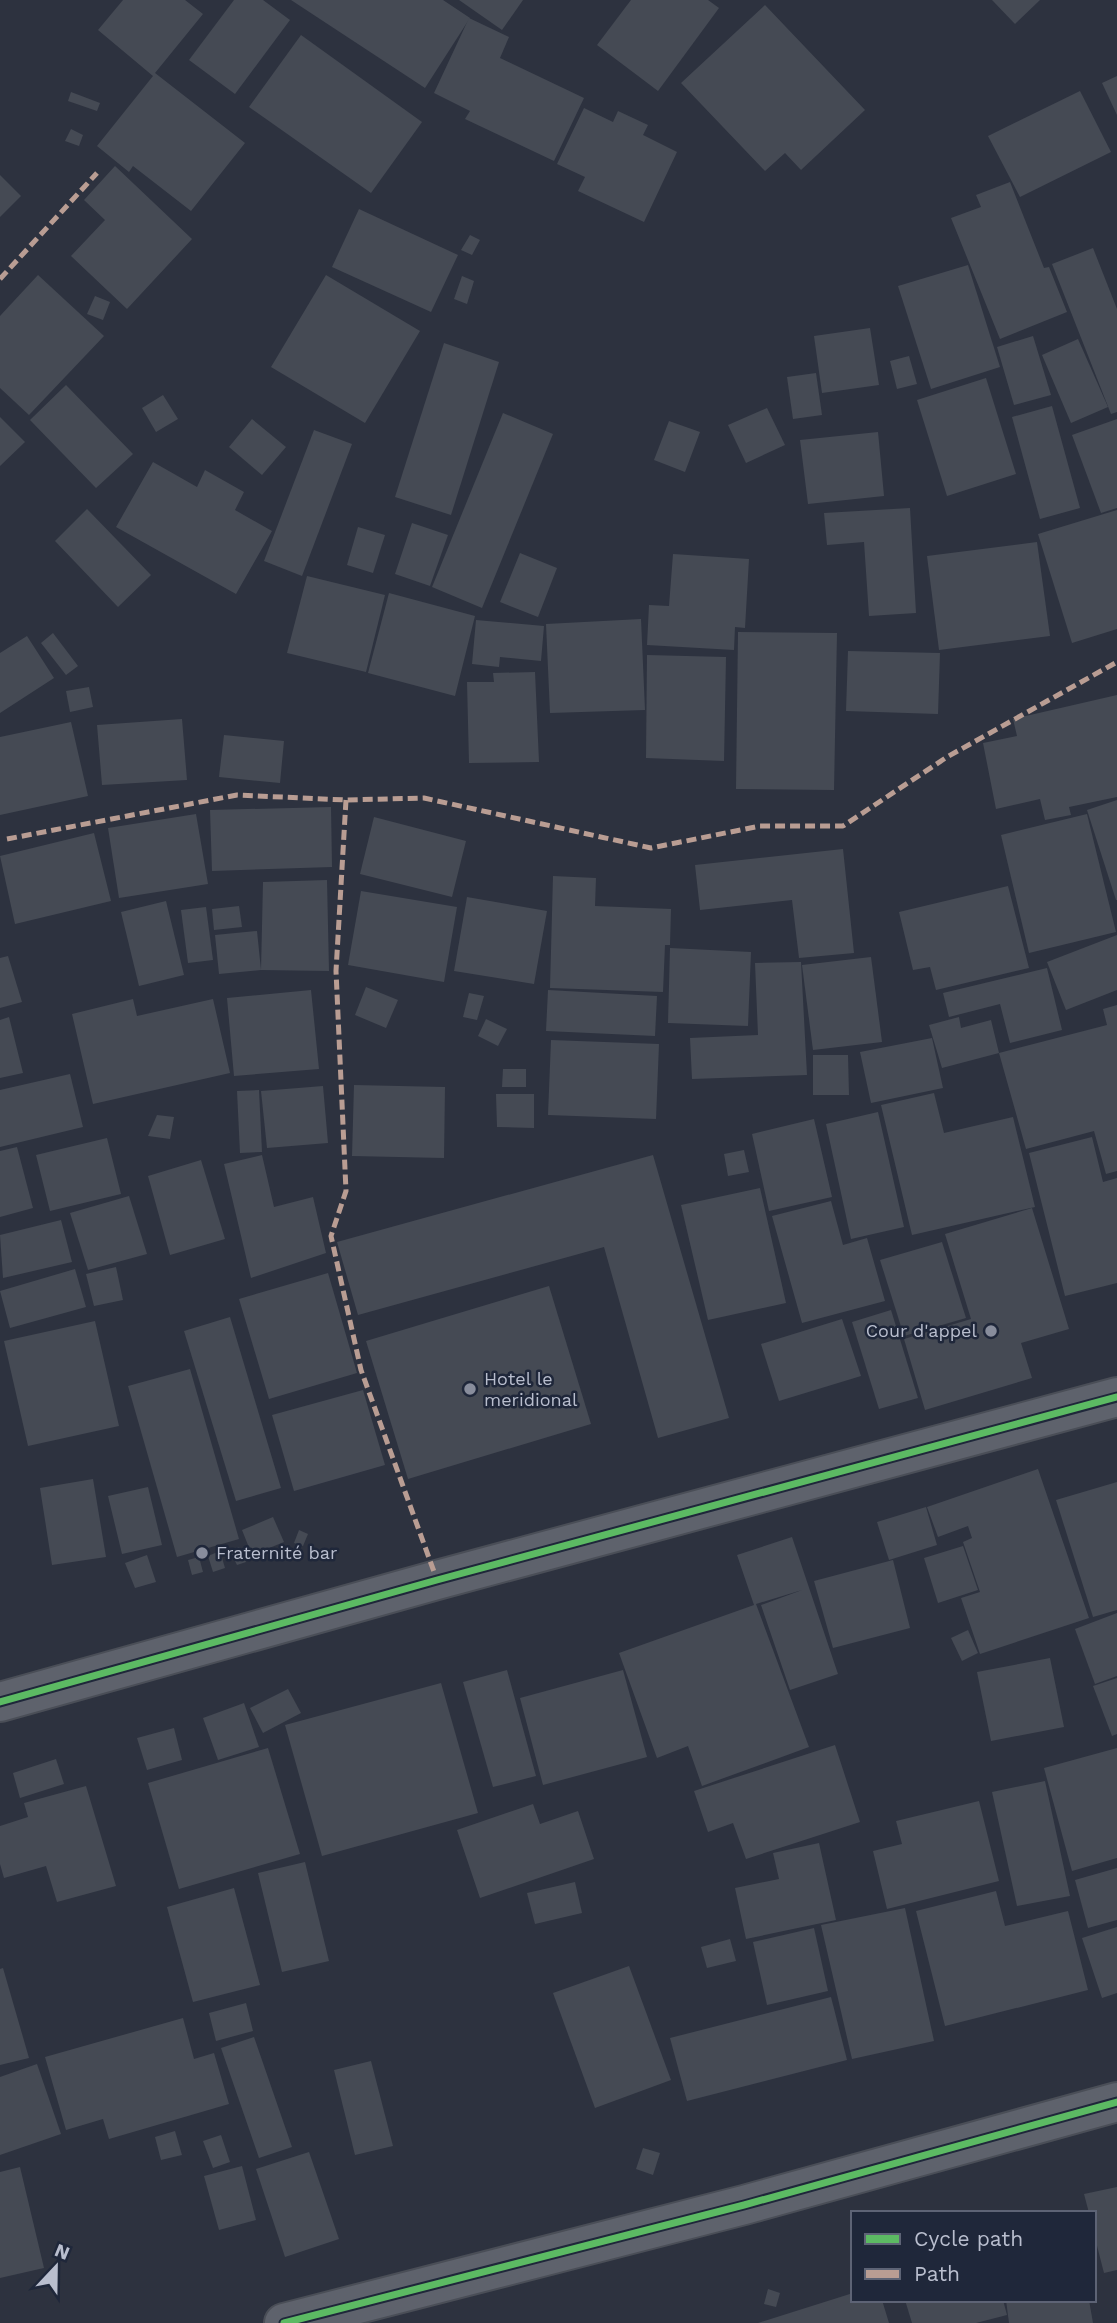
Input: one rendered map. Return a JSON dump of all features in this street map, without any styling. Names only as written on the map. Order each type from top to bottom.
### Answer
[{"type":"street","points":[[0,1702],[437,1580],[1117,1397]]},
{"type":"street","points":[[284,2323],[744,2205],[1117,2102]]},
{"type":"building","points":[[123,0],[185,0],[203,14],[155,73],[245,143],[191,211],[133,166],[129,172],[97,146],[153,76],[98,30]]},
{"type":"building","points":[[234,0],[263,0],[290,20],[235,94],[189,60]]},
{"type":"building","points":[[291,0],[443,0],[470,18],[425,88]]},
{"type":"building","points":[[459,0],[523,0],[502,30]]},
{"type":"building","points":[[631,0],[708,0],[719,8],[658,91],[597,45]]},
{"type":"building","points":[[992,0],[1040,0],[1015,24]]},
{"type":"building","points":[[765,5],[865,110],[801,170],[785,153],[765,171],[681,83]]},
{"type":"building","points":[[469,18],[509,37],[500,58],[584,98],[554,161],[465,119],[470,111],[434,93]]},
{"type":"building","points":[[301,35],[422,122],[371,193],[249,107]]},
{"type":"building","points":[[1117,76],[1117,115],[1102,83]]},
{"type":"building","points":[[1080,91],[1111,152],[1020,197],[988,136]]},
{"type":"building","points":[[71,92],[100,103],[97,111],[68,101]]},
{"type":"building","points":[[584,108],[613,122],[618,111],[648,125],[643,135],[677,152],[644,222],[578,191],[585,177],[557,164]]},
{"type":"building","points":[[71,129],[83,135],[79,146],[65,141]]},
{"type":"building","points":[[115,166],[192,239],[127,309],[71,256],[105,220],[84,200]]},
{"type":"building","points":[[0,175],[21,196],[0,217]]},
{"type":"building","points":[[1010,182],[1044,268],[1049,267],[1067,312],[1000,339],[951,218],[981,207],[976,195]]},
{"type":"building","points":[[359,209],[458,255],[431,312],[332,267]]},
{"type":"building","points":[[470,235],[480,240],[472,255],[461,250]]},
{"type":"building","points":[[1093,248],[1117,309],[1117,412],[1111,414],[1052,264]]},
{"type":"building","points":[[968,265],[1000,367],[931,389],[898,286]]},
{"type":"building","points":[[38,275],[104,336],[29,415],[0,388],[0,316]]},
{"type":"building","points":[[326,275],[420,331],[365,423],[271,367]]},
{"type":"building","points":[[462,276],[474,281],[467,304],[454,299]]},
{"type":"building","points":[[95,296],[110,302],[103,320],[87,314]]},
{"type":"building","points":[[870,328],[879,385],[822,393],[814,336]]},
{"type":"building","points":[[1033,336],[1051,395],[1014,405],[997,347]]},
{"type":"building","points":[[1078,339],[1108,407],[1071,423],[1042,355]]},
{"type":"building","points":[[444,343],[499,362],[451,515],[395,497]]},
{"type":"building","points":[[909,356],[917,384],[897,389],[890,361]]},
{"type":"building","points":[[816,373],[822,415],[793,419],[787,377]]},
{"type":"building","points":[[986,378],[1016,474],[947,496],[917,400]]},
{"type":"building","points":[[66,385],[133,454],[96,488],[30,420]]},
{"type":"building","points":[[163,395],[178,419],[156,432],[142,408]]},
{"type":"building","points":[[1052,406],[1080,508],[1040,519],[1012,417]]},
{"type":"building","points":[[767,408],[785,445],[746,463],[728,425]]},
{"type":"building","points":[[503,413],[553,434],[482,608],[432,587]]},
{"type":"building","points":[[0,417],[25,442],[0,466]]},
{"type":"building","points":[[252,419],[286,447],[262,475],[229,447]]},
{"type":"building","points":[[1117,419],[1117,508],[1101,513],[1072,435]]},
{"type":"building","points":[[669,421],[700,432],[685,472],[654,460]]},
{"type":"building","points":[[314,430],[352,444],[302,576],[264,561]]},
{"type":"building","points":[[878,432],[884,496],[808,504],[800,440]]},
{"type":"building","points":[[153,462],[197,487],[205,470],[244,492],[235,510],[272,531],[236,594],[116,527]]},
{"type":"building","points":[[910,508],[916,613],[869,616],[864,542],[827,545],[824,513]]},
{"type":"building","points":[[87,509],[151,575],[118,607],[55,541]]},
{"type":"building","points":[[1117,510],[1117,629],[1072,643],[1038,534]]},
{"type":"building","points":[[412,523],[448,535],[430,586],[395,574]]},
{"type":"building","points":[[358,527],[385,535],[373,573],[347,565]]},
{"type":"building","points":[[1037,542],[1050,636],[939,650],[927,556]]},
{"type":"building","points":[[520,553],[557,568],[538,617],[500,602]]},
{"type":"building","points":[[673,554],[749,559],[745,628],[735,627],[734,650],[647,645],[649,605],[669,606]]},
{"type":"building","points":[[307,576],[385,595],[366,672],[287,653]]},
{"type":"building","points":[[389,593],[475,616],[455,696],[368,673]]},
{"type":"building","points":[[641,619],[645,710],[550,713],[546,624]]},
{"type":"building","points":[[476,620],[544,626],[541,661],[500,657],[499,667],[472,664]]},
{"type":"building","points":[[738,632],[837,633],[834,790],[736,789]]},
{"type":"building","points":[[53,633],[78,666],[66,675],[41,643]]},
{"type":"building","points":[[27,636],[54,678],[0,713],[0,653]]},
{"type":"building","points":[[848,651],[940,653],[938,714],[846,711]]},
{"type":"building","points":[[647,655],[726,657],[724,761],[646,758]]},
{"type":"building","points":[[535,672],[539,762],[469,763],[467,682],[494,682],[493,673]]},
{"type":"building","points":[[89,687],[93,707],[70,712],[66,691]]},
{"type":"building","points":[[1117,695],[1117,797],[1069,807],[1071,815],[1045,820],[1040,799],[996,809],[983,743],[1017,736],[1013,719]]},
{"type":"building","points":[[182,719],[187,780],[102,785],[97,725]]},
{"type":"building","points":[[71,722],[88,796],[0,815],[0,737]]},
{"type":"building","points":[[224,735],[284,741],[280,783],[219,777]]},
{"type":"building","points":[[1117,800],[1117,900],[1116,900],[1087,810]]},
{"type":"building","points":[[331,807],[332,867],[212,871],[210,810]]},
{"type":"building","points":[[196,814],[208,884],[119,898],[108,828]]},
{"type":"building","points":[[1087,814],[1116,932],[1029,953],[1001,835]]},
{"type":"building","points":[[374,817],[466,841],[452,897],[360,874]]},
{"type":"building","points":[[94,833],[111,901],[15,924],[0,856]]},
{"type":"building","points":[[843,849],[854,953],[799,958],[792,900],[700,910],[695,865]]},
{"type":"building","points":[[553,876],[596,878],[595,906],[671,909],[670,945],[665,945],[663,992],[550,988]]},
{"type":"building","points":[[327,880],[329,971],[261,970],[263,882]]},
{"type":"building","points":[[1008,886],[1029,968],[936,990],[930,967],[913,970],[899,912]]},
{"type":"building","points":[[361,891],[457,907],[444,982],[348,965]]},
{"type":"building","points":[[467,897],[547,911],[534,984],[454,971]]},
{"type":"building","points":[[166,901],[184,975],[139,986],[121,912]]},
{"type":"building","points":[[239,906],[242,927],[214,930],[212,909]]},
{"type":"building","points":[[206,907],[213,960],[188,963],[181,910]]},
{"type":"building","points":[[257,931],[261,970],[219,974],[215,935]]},
{"type":"building","points":[[1117,935],[1117,990],[1066,1010],[1047,962]]},
{"type":"building","points":[[670,948],[751,952],[748,1026],[668,1023]]},
{"type":"building","points":[[8,956],[22,1002],[0,1008],[0,958]]},
{"type":"building","points":[[871,957],[882,1042],[813,1050],[802,965]]},
{"type":"building","points":[[801,962],[807,1075],[692,1079],[690,1038],[758,1035],[755,963]]},
{"type":"building","points":[[1047,968],[1062,1030],[1010,1043],[1000,1004],[949,1017],[943,993]]},
{"type":"building","points":[[366,987],[398,1000],[386,1028],[355,1015]]},
{"type":"building","points":[[311,990],[319,1069],[234,1076],[227,998]]},
{"type":"building","points":[[548,990],[657,996],[655,1036],[546,1031]]},
{"type":"building","points":[[469,993],[484,996],[477,1020],[463,1017]]},
{"type":"building","points":[[133,999],[137,1016],[213,999],[230,1073],[93,1104],[72,1014]]},
{"type":"building","points":[[1117,1005],[1117,1171],[1106,1174],[1094,1131],[1026,1149],[999,1053],[1107,1025],[1103,1009]]},
{"type":"building","points":[[9,1017],[23,1073],[0,1078],[0,1020]]},
{"type":"building","points":[[959,1017],[961,1028],[991,1020],[999,1053],[942,1068],[929,1025]]},
{"type":"building","points":[[486,1019],[507,1029],[498,1046],[478,1036]]},
{"type":"building","points":[[932,1038],[943,1088],[871,1103],[860,1052]]},
{"type":"building","points":[[551,1040],[659,1044],[656,1119],[548,1115]]},
{"type":"building","points":[[813,1055],[848,1055],[849,1095],[813,1095]]},
{"type":"building","points":[[503,1069],[526,1069],[526,1087],[502,1087]]},
{"type":"building","points":[[70,1074],[83,1127],[0,1147],[0,1090]]},
{"type":"building","points":[[354,1085],[445,1087],[444,1158],[352,1156]]},
{"type":"building","points":[[323,1086],[328,1143],[267,1148],[261,1091]]},
{"type":"building","points":[[259,1090],[262,1152],[240,1153],[237,1091]]},
{"type":"building","points":[[934,1093],[944,1133],[1013,1117],[1035,1207],[912,1235],[881,1105]]},
{"type":"building","points":[[496,1094],[534,1094],[534,1128],[497,1127]]},
{"type":"building","points":[[878,1112],[904,1227],[851,1239],[826,1124]]},
{"type":"building","points":[[157,1115],[174,1117],[170,1139],[148,1136]]},
{"type":"building","points":[[814,1119],[832,1197],[769,1211],[752,1134]]},
{"type":"building","points":[[1092,1137],[1103,1182],[1117,1178],[1117,1283],[1065,1296],[1029,1153]]},
{"type":"building","points":[[107,1138],[121,1194],[50,1211],[36,1155]]},
{"type":"building","points":[[17,1147],[33,1208],[0,1217],[0,1151]]},
{"type":"building","points":[[744,1150],[749,1172],[728,1176],[724,1154]]},
{"type":"building","points":[[262,1155],[274,1207],[313,1197],[326,1253],[251,1278],[224,1164]]},
{"type":"building","points":[[653,1155],[729,1418],[658,1438],[604,1247],[358,1315],[337,1242]]},
{"type":"building","points":[[201,1160],[225,1239],[170,1255],[148,1176]]},
{"type":"building","points":[[760,1188],[786,1303],[708,1320],[681,1205]]},
{"type":"building","points":[[129,1196],[147,1254],[88,1270],[70,1213]]},
{"type":"building","points":[[831,1201],[843,1245],[867,1238],[885,1301],[802,1323],[772,1216]]},
{"type":"building","points":[[1032,1208],[1069,1329],[1021,1343],[1032,1378],[925,1410],[904,1339],[971,1319],[945,1234]]},
{"type":"building","points":[[61,1220],[72,1262],[3,1278],[0,1235]]},
{"type":"building","points":[[942,1242],[966,1318],[904,1336],[880,1260]]},
{"type":"building","points":[[116,1267],[123,1300],[94,1306],[86,1274]]},
{"type":"building","points":[[75,1269],[86,1307],[10,1328],[0,1291]]},
{"type":"building","points":[[328,1273],[357,1373],[269,1399],[239,1299]]},
{"type":"building","points":[[549,1286],[591,1424],[408,1479],[366,1341]]},
{"type":"building","points":[[891,1310],[918,1398],[879,1409],[852,1322]]},
{"type":"building","points":[[230,1317],[281,1488],[236,1501],[184,1331]]},
{"type":"building","points":[[842,1319],[861,1376],[779,1401],[761,1344]]},
{"type":"building","points":[[95,1321],[119,1426],[28,1446],[4,1341]]},
{"type":"building","points":[[190,1369],[239,1539],[177,1557],[128,1386]]},
{"type":"building","points":[[363,1390],[385,1465],[294,1491],[272,1415]]},
{"type":"building","points":[[1038,1469],[1089,1618],[980,1654],[961,1598],[980,1592],[963,1542],[972,1538],[968,1526],[938,1537],[927,1507]]},
{"type":"building","points":[[93,1479],[106,1557],[52,1565],[40,1488]]},
{"type":"building","points":[[1117,1482],[1117,1610],[1093,1617],[1056,1500]]},
{"type":"building","points":[[148,1487],[162,1545],[122,1554],[108,1496]]},
{"type":"building","points":[[926,1507],[937,1545],[889,1560],[877,1522]]},
{"type":"building","points":[[273,1517],[284,1542],[252,1555],[242,1530]]},
{"type":"building","points":[[299,1530],[308,1534],[303,1546],[294,1543]]},
{"type":"building","points":[[792,1537],[838,1674],[790,1690],[761,1605],[802,1590],[756,1604],[809,1747],[702,1786],[688,1746],[657,1758],[619,1653],[754,1605],[737,1555]]},
{"type":"building","points":[[963,1546],[978,1590],[938,1603],[924,1558]]},
{"type":"building","points":[[239,1547],[246,1562],[237,1565],[230,1551]]},
{"type":"building","points":[[220,1551],[225,1568],[213,1572],[208,1556]]},
{"type":"building","points":[[147,1555],[156,1582],[135,1588],[125,1563]]},
{"type":"building","points":[[199,1557],[203,1572],[192,1575],[188,1560]]},
{"type":"building","points":[[893,1560],[910,1628],[833,1648],[814,1581]]},
{"type":"building","points":[[1117,1613],[1117,1676],[1095,1684],[1075,1629]]},
{"type":"building","points":[[968,1630],[978,1653],[962,1661],[951,1638]]},
{"type":"building","points":[[1050,1658],[1064,1727],[991,1741],[977,1672]]},
{"type":"building","points":[[507,1670],[536,1776],[493,1787],[463,1682]]},
{"type":"building","points":[[623,1670],[647,1757],[543,1785],[520,1698]]},
{"type":"building","points":[[1117,1678],[1117,1734],[1112,1736],[1093,1686]]},
{"type":"building","points":[[441,1683],[478,1813],[322,1856],[285,1725]]},
{"type":"building","points":[[288,1689],[301,1713],[263,1733],[250,1708]]},
{"type":"building","points":[[244,1703],[259,1747],[218,1760],[203,1718]]},
{"type":"building","points":[[174,1728],[182,1760],[147,1770],[137,1738]]},
{"type":"building","points":[[835,1745],[860,1822],[746,1859],[733,1823],[708,1832],[694,1791]]},
{"type":"building","points":[[268,1748],[300,1854],[179,1889],[148,1783]]},
{"type":"building","points":[[1117,1748],[1117,1858],[1072,1871],[1044,1768]]},
{"type":"building","points":[[56,1759],[64,1784],[20,1798],[13,1773]]},
{"type":"building","points":[[1045,1781],[1070,1896],[1017,1906],[992,1792]]},
{"type":"building","points":[[86,1786],[116,1886],[57,1902],[46,1866],[4,1878],[0,1864],[0,1826],[28,1817],[24,1803]]},
{"type":"building","points":[[979,1801],[999,1881],[887,1909],[873,1851],[902,1844],[896,1821]]},
{"type":"building","points":[[533,1804],[540,1824],[578,1811],[594,1859],[480,1898],[457,1830]]},
{"type":"building","points":[[819,1843],[836,1920],[746,1939],[735,1888],[779,1879],[773,1853]]},
{"type":"building","points":[[305,1862],[329,1961],[282,1972],[258,1873]]},
{"type":"building","points":[[1117,1868],[1117,1920],[1088,1928],[1075,1880]]},
{"type":"building","points":[[575,1882],[582,1913],[535,1924],[527,1893]]},
{"type":"building","points":[[234,1888],[260,1985],[193,2002],[167,1907]]},
{"type":"building","points":[[996,1891],[1005,1926],[1068,1911],[1088,1990],[945,2026],[916,1911]]},
{"type":"building","points":[[905,1908],[934,2041],[852,2059],[821,1925]]},
{"type":"building","points":[[1117,1927],[1117,1993],[1102,1998],[1082,1938]]},
{"type":"building","points":[[814,1928],[828,1991],[767,2005],[753,1942]]},
{"type":"building","points":[[730,1939],[736,1961],[707,1968],[701,1947]]},
{"type":"building","points":[[629,1966],[671,2080],[595,2108],[553,1993]]},
{"type":"building","points":[[3,1968],[29,2058],[0,2065],[0,1969]]},
{"type":"building","points":[[831,1997],[847,2060],[687,2101],[670,2038]]},
{"type":"building","points":[[246,2003],[253,2031],[216,2041],[209,2013]]},
{"type":"building","points":[[183,2018],[194,2059],[214,2053],[229,2104],[109,2139],[103,2119],[66,2130],[45,2057]]},
{"type":"building","points":[[254,2037],[292,2147],[259,2158],[221,2048]]},
{"type":"building","points":[[371,2061],[393,2146],[355,2155],[334,2070]]},
{"type":"building","points":[[37,2064],[61,2134],[0,2155],[0,2077]]},
{"type":"building","points":[[175,2131],[182,2155],[161,2160],[155,2137]]},
{"type":"building","points":[[221,2135],[230,2162],[213,2168],[203,2141]]},
{"type":"building","points":[[643,2148],[660,2153],[653,2175],[636,2169]]},
{"type":"building","points":[[309,2152],[339,2239],[285,2257],[256,2169]]},
{"type":"building","points":[[242,2166],[256,2220],[219,2230],[204,2176]]},
{"type":"building","points":[[20,2167],[44,2268],[0,2278],[0,2172]]},
{"type":"building","points":[[1117,2187],[1117,2270],[1104,2273],[1096,2242],[1096,2211],[1088,2211],[1084,2194]]},
{"type":"building","points":[[768,2289],[780,2293],[776,2307],[764,2304]]},
{"type":"building","points":[[851,2294],[851,2302],[883,2302],[889,2323],[758,2323]]},
{"type":"building","points":[[906,2302],[1004,2302],[1007,2315],[976,2323],[912,2323]]},
{"type":"building","points":[[1006,2302],[1089,2302],[1093,2323],[1009,2323]]},
{"type":"marked path","points":[[0,279],[97,173]]},
{"type":"marked path","points":[[7,839],[237,795],[346,800],[424,798],[651,848],[760,826],[843,826],[947,757],[1117,662]]},
{"type":"marked path","points":[[346,800],[336,971],[346,1191],[331,1236],[361,1370],[437,1580]]},
{"type":"cycle path","points":[[0,1702],[437,1580],[1117,1397]]},
{"type":"cycle path","points":[[284,2323],[744,2205],[1117,2102]]},
{"type":"place","name":"Cour d'appel","points":[[991,1331]]},
{"type":"place","name":"Hotel le meridional","points":[[470,1389]]},
{"type":"place","name":"Fraternité bar","points":[[202,1553]]}]
